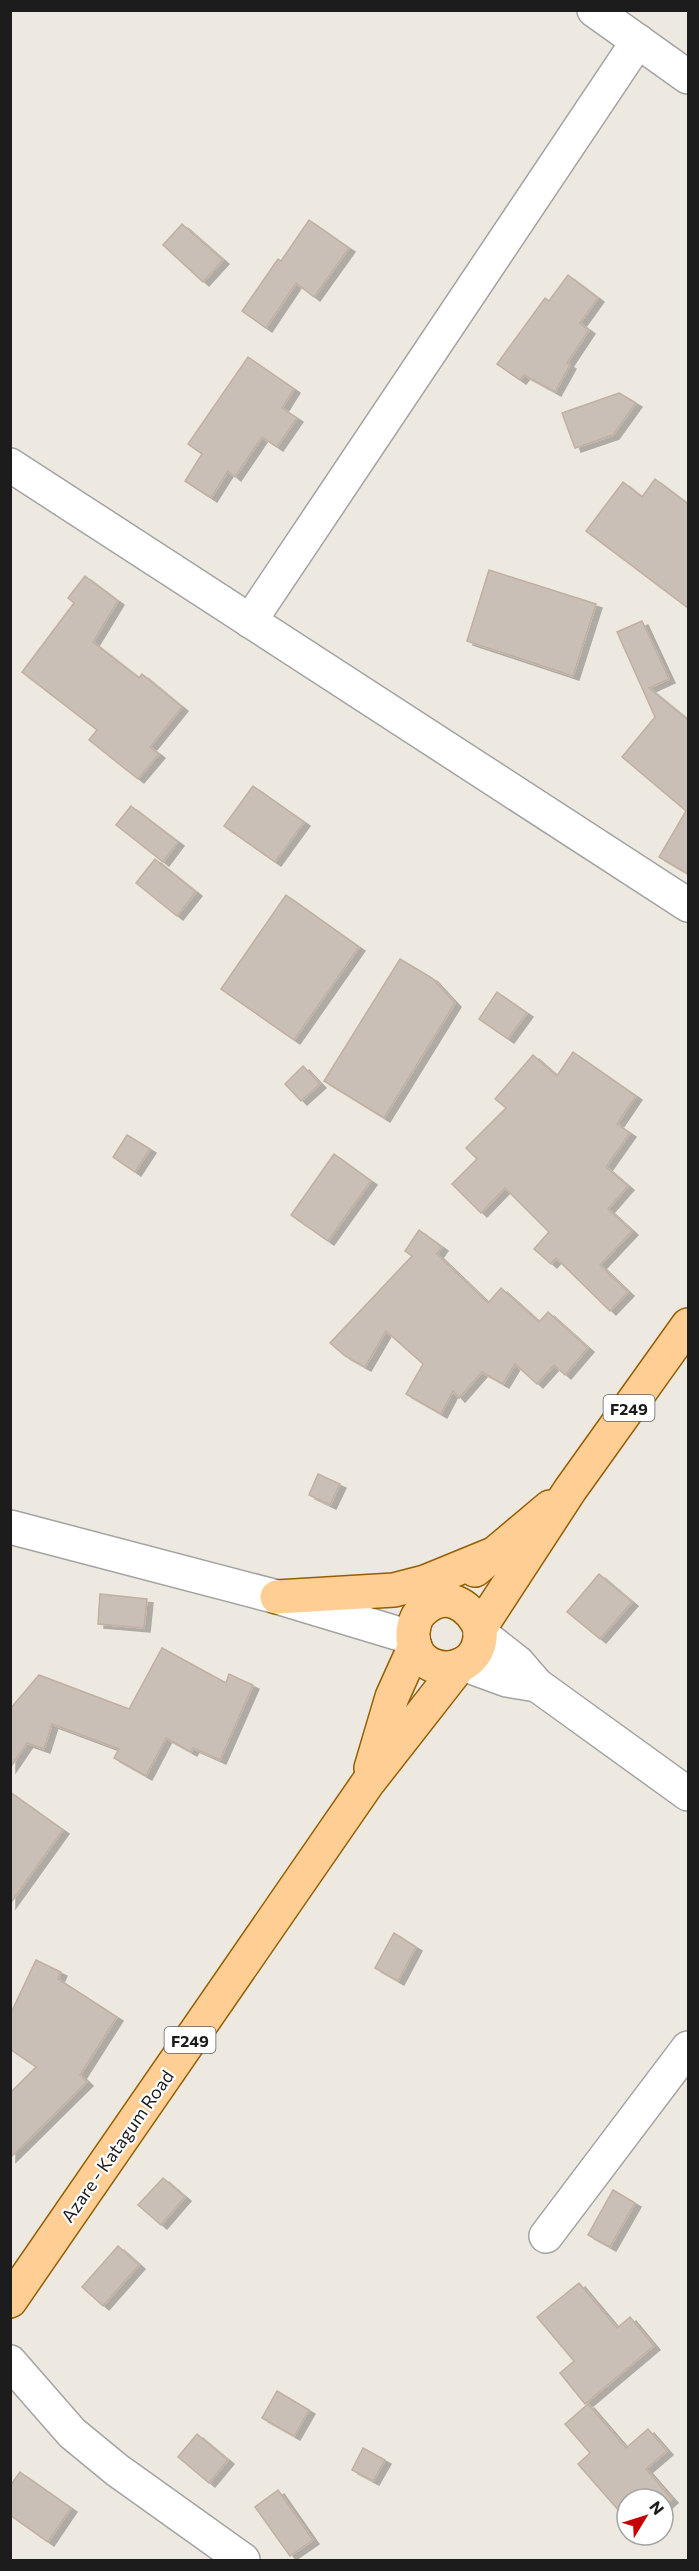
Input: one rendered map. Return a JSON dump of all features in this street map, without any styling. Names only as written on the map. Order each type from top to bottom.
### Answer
[{"type":"main road","name":"Azare - Katagum Road","points":[[10,2301],[367,1784],[462,1665],[476,1651],[480,1630],[570,1490],[688,1325]]},
{"type":"main road","name":"Azare - Katagum Road","points":[[367,1784],[392,1697],[414,1642],[414,1624],[420,1612],[432,1604],[445,1600],[491,1555],[570,1490]]},
{"type":"main road","points":[[277,1597],[394,1590],[425,1582],[491,1555]]},
{"type":"main road","points":[[445,1600],[460,1604],[473,1613],[480,1630]]},
{"type":"main road","points":[[414,1642],[422,1658],[433,1666],[447,1669],[462,1665]]},
{"type":"street","points":[[594,10],[688,77]]},
{"type":"street","points":[[250,621],[638,41]]},
{"type":"street","points":[[10,465],[688,905]]},
{"type":"street","points":[[10,1527],[277,1597],[414,1642]]},
{"type":"street","points":[[480,1630],[518,1663],[537,1685],[688,1794]]},
{"type":"street","points":[[462,1665],[507,1680],[537,1685]]},
{"type":"street","points":[[546,2236],[688,2048]]},
{"type":"street","points":[[10,2362],[72,2433],[117,2470],[243,2560]]},
{"type":"building","points":[[309,220],[349,248],[314,297],[296,283],[266,328],[242,311],[278,259],[281,261]]},
{"type":"building","points":[[182,224],[223,260],[203,282],[163,245]]},
{"type":"building","points":[[568,275],[598,298],[580,323],[589,330],[567,363],[570,365],[555,392],[524,375],[520,380],[497,364],[545,298],[549,301]]},
{"type":"building","points":[[248,357],[294,389],[282,408],[297,418],[277,447],[262,437],[235,477],[228,471],[211,498],[185,481],[202,454],[188,444]]},
{"type":"building","points":[[619,393],[636,403],[613,435],[575,448],[562,413]]},
{"type":"building","points":[[655,479],[688,504],[688,608],[586,531],[623,482],[642,497]]},
{"type":"building","points":[[489,570],[596,604],[573,676],[467,641]]},
{"type":"building","points":[[85,576],[118,601],[93,642],[139,678],[142,674],[182,707],[150,747],[159,754],[138,779],[89,740],[97,730],[22,672],[74,603],[68,598]]},
{"type":"building","points":[[642,621],[669,679],[649,688],[688,720],[688,874],[659,857],[686,811],[622,757],[655,717],[617,632]]},
{"type":"building","points":[[253,786],[304,822],[275,862],[224,826]]},
{"type":"building","points":[[131,806],[178,842],[163,862],[116,825]]},
{"type":"building","points":[[155,859],[196,892],[177,916],[136,883]]},
{"type":"building","points":[[286,895],[359,947],[294,1040],[221,989]]},
{"type":"building","points":[[400,959],[432,978],[455,1003],[384,1118],[324,1081]]},
{"type":"building","points":[[497,992],[527,1013],[508,1039],[479,1019]]},
{"type":"building","points":[[573,1052],[636,1096],[617,1124],[630,1133],[606,1167],[628,1186],[608,1209],[632,1231],[600,1265],[628,1292],[610,1311],[556,1258],[551,1264],[534,1249],[549,1232],[505,1188],[481,1213],[452,1184],[477,1159],[466,1148],[506,1108],[495,1099],[533,1055],[557,1076]]},
{"type":"building","points":[[303,1066],[320,1084],[301,1101],[285,1084]]},
{"type":"building","points":[[127,1135],[150,1149],[135,1172],[113,1157]]},
{"type":"building","points":[[334,1154],[371,1181],[328,1241],[291,1215]]},
{"type":"building","points":[[419,1230],[442,1247],[437,1254],[488,1303],[501,1288],[539,1322],[548,1312],[588,1348],[565,1375],[554,1365],[537,1384],[515,1364],[503,1384],[482,1372],[459,1398],[453,1391],[441,1414],[406,1394],[423,1364],[386,1331],[365,1367],[345,1356],[330,1343],[412,1256],[405,1251]]},
{"type":"building","points":[[318,1474],[340,1484],[330,1505],[309,1495]]},
{"type":"building","points":[[599,1574],[632,1602],[600,1639],[567,1612]]},
{"type":"building","points":[[100,1594],[147,1599],[144,1628],[98,1624]]},
{"type":"building","points":[[162,1648],[226,1683],[229,1674],[253,1685],[220,1760],[193,1748],[191,1752],[166,1738],[146,1776],[114,1758],[119,1749],[52,1724],[44,1749],[27,1743],[10,1768],[10,1709],[39,1675],[129,1709]]},
{"type":"building","points":[[10,1792],[63,1830],[10,1904]]},
{"type":"building","points":[[394,1933],[416,1947],[398,1981],[375,1968]]},
{"type":"building","points":[[36,1960],[61,1972],[58,1979],[117,2017],[80,2075],[87,2082],[10,2158],[10,2093],[36,2067],[10,2049],[10,2015]]},
{"type":"building","points":[[163,2178],[185,2197],[161,2225],[138,2205]]},
{"type":"building","points":[[613,2190],[635,2203],[610,2247],[588,2235]]},
{"type":"building","points":[[118,2246],[139,2265],[103,2306],[82,2287]]},
{"type":"building","points":[[579,2283],[617,2328],[630,2317],[654,2346],[585,2404],[560,2373],[574,2361],[537,2317]]},
{"type":"building","points":[[277,2391],[309,2410],[294,2436],[262,2418]]},
{"type":"building","points":[[588,2404],[626,2448],[648,2429],[667,2451],[646,2469],[662,2487],[615,2487],[615,2506],[578,2464],[590,2453],[565,2424]]},
{"type":"building","points":[[197,2434],[228,2460],[209,2483],[178,2457]]},
{"type":"building","points":[[363,2448],[385,2460],[373,2481],[352,2470]]},
{"type":"building","points":[[20,2472],[71,2508],[48,2542],[10,2515],[10,2486]]},
{"type":"building","points":[[278,2490],[313,2540],[290,2556],[255,2507]]}]
